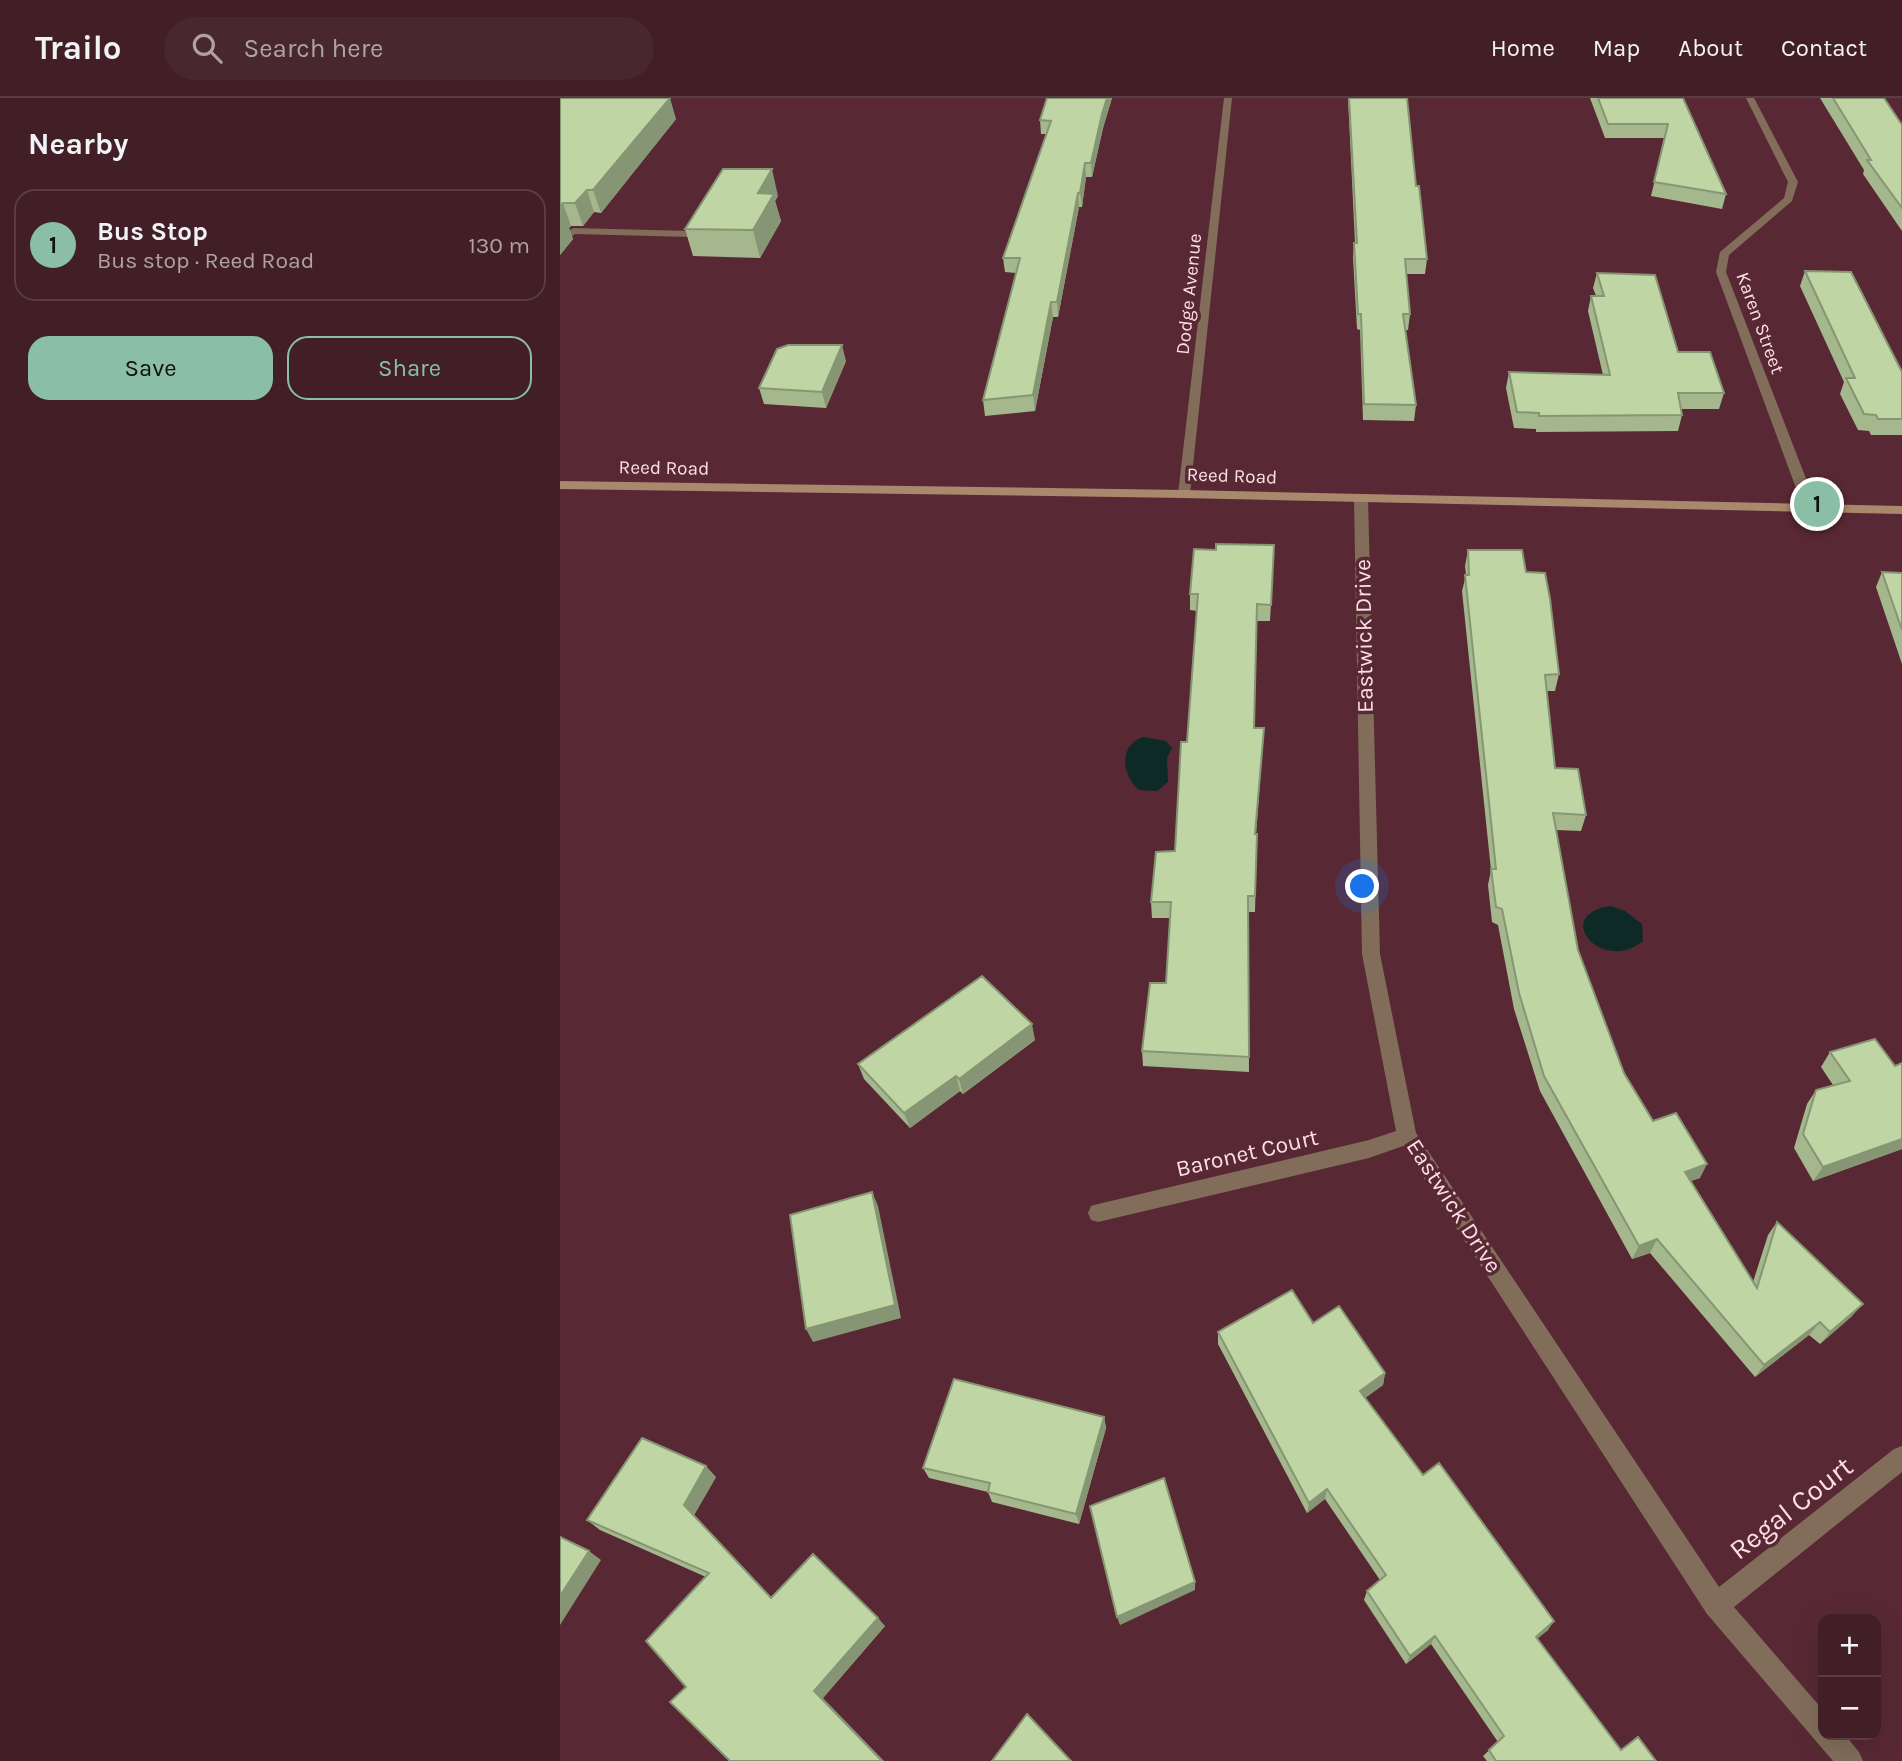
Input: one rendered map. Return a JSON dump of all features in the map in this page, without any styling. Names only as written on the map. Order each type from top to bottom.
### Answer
[{"type":"main road","name":"Reed Road","points":[[560,485],[1184,494],[1902,509]]},
{"type":"street","name":"Dodge Avenue","points":[[1184,494],[1228,98]]},
{"type":"street","name":"Karen Street","points":[[1750,98],[1793,182],[1789,199],[1724,254],[1721,272],[1810,508]]},
{"type":"street","points":[[560,232],[691,234]]},
{"type":"street","points":[[560,242],[573,232]]},
{"type":"street","name":"Eastwick Drive","points":[[1362,499],[1371,954],[1406,1136],[1717,1605],[1818,1724]]},
{"type":"street","name":"Baronet Court","points":[[1098,1213],[1369,1149],[1406,1136]]},
{"type":"street","name":"Regal Court","points":[[1717,1605],[1902,1457]]},
{"type":"street","points":[[1832,1740],[1850,1761]]},
{"type":"water","points":[[1143,737],[1166,741],[1172,748],[1167,758],[1168,782],[1157,791],[1139,790],[1126,769],[1129,747]]},
{"type":"water","points":[[1611,906],[1625,911],[1642,924],[1643,941],[1627,950],[1612,951],[1599,947],[1589,939],[1584,930],[1585,920],[1593,911]]},
{"type":"building","points":[[560,98],[670,98],[593,190],[587,190],[575,203],[563,203],[560,206]]},
{"type":"building","points":[[1047,98],[1107,98],[1091,163],[1085,163],[1057,302],[1051,302],[1033,395],[983,400],[1020,258],[1003,258],[1051,121],[1040,120]]},
{"type":"building","points":[[1349,98],[1407,98],[1427,259],[1405,259],[1410,314],[1403,314],[1416,405],[1364,404],[1361,314],[1358,314],[1354,243],[1357,243]]},
{"type":"building","points":[[1598,98],[1683,98],[1726,194],[1654,182],[1668,124],[1608,124]]},
{"type":"building","points":[[1833,98],[1884,98],[1902,125],[1902,208],[1867,160],[1871,160]]},
{"type":"building","points":[[723,169],[772,169],[758,193],[774,194],[753,230],[685,229]]},
{"type":"building","points":[[1805,271],[1851,272],[1902,372],[1902,419],[1878,419],[1876,415],[1864,414],[1846,378],[1855,378]]},
{"type":"building","points":[[1597,273],[1655,275],[1678,352],[1710,352],[1724,393],[1678,393],[1682,415],[1539,416],[1539,413],[1517,412],[1509,372],[1610,375],[1591,296],[1604,296]]},
{"type":"building","points":[[788,345],[842,345],[822,392],[759,388],[777,349]]},
{"type":"building","points":[[1216,544],[1274,545],[1271,605],[1257,604],[1254,728],[1264,728],[1255,834],[1255,896],[1248,896],[1249,1057],[1142,1051],[1150,983],[1166,983],[1171,902],[1151,902],[1156,852],[1175,851],[1181,742],[1187,742],[1198,594],[1190,594],[1194,549],[1216,550]]},
{"type":"building","points":[[1468,550],[1522,550],[1526,572],[1545,573],[1559,674],[1545,675],[1555,768],[1578,769],[1586,815],[1553,813],[1578,950],[1624,1073],[1653,1121],[1676,1113],[1707,1164],[1685,1172],[1757,1288],[1777,1222],[1863,1304],[1830,1332],[1820,1322],[1764,1365],[1657,1239],[1639,1246],[1544,1076],[1519,993],[1502,909],[1496,907],[1491,869],[1496,869],[1465,575],[1469,575]]},
{"type":"building","points":[[1882,572],[1902,573],[1902,630]]},
{"type":"building","points":[[982,976],[1032,1024],[959,1079],[956,1076],[904,1113],[858,1064]]},
{"type":"building","points":[[1875,1039],[1895,1066],[1902,1063],[1902,1139],[1823,1167],[1803,1134],[1816,1090],[1850,1081],[1830,1052]]},
{"type":"building","points":[[872,1192],[895,1305],[806,1329],[790,1215]]},
{"type":"building","points":[[1292,1290],[1313,1323],[1339,1306],[1385,1373],[1360,1391],[1423,1475],[1439,1463],[1554,1621],[1536,1637],[1621,1750],[1638,1737],[1656,1761],[1496,1761],[1489,1750],[1504,1736],[1435,1636],[1410,1656],[1367,1591],[1386,1575],[1327,1489],[1309,1503],[1218,1332]]},
{"type":"building","points":[[954,1379],[1104,1417],[1076,1514],[988,1492],[990,1483],[923,1468]]},
{"type":"building","points":[[642,1438],[706,1466],[684,1505],[771,1598],[813,1554],[878,1618],[814,1691],[882,1761],[730,1761],[670,1702],[686,1687],[646,1641],[709,1573],[587,1520]]},
{"type":"building","points":[[1164,1478],[1195,1582],[1117,1617],[1090,1506]]},
{"type":"building","points":[[560,1537],[589,1551],[560,1596]]},
{"type":"building","points":[[1027,1714],[1071,1761],[992,1761]]},
{"type":"place","name":"Bus Stop","points":[[1817,504]]}]
